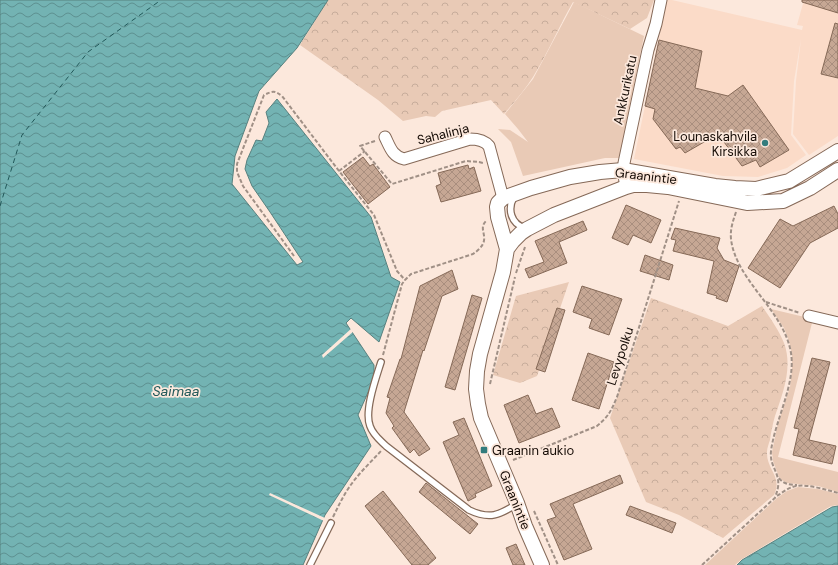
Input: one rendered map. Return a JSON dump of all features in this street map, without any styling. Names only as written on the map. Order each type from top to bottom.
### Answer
[{"type":"street","name":"Ankkurikatu","points":[[626,187],[623,170],[660,0]]},
{"type":"street","name":"Sahalinja","points":[[384,137],[394,154],[398,158],[404,159],[470,139],[479,140],[486,143],[489,146],[510,195]]},
{"type":"street","name":"Graanintie","points":[[542,565],[525,526],[518,504],[481,418],[476,389],[480,354],[504,272],[507,249],[498,217],[498,204],[510,195],[570,177],[623,170],[715,186],[756,189],[788,181],[838,152]]},
{"type":"street","name":"Graanintie","points":[[507,249],[520,233],[554,215],[634,185],[668,187],[747,203],[782,201],[810,188],[838,170]]},
{"type":"street","points":[[809,316],[838,323]]},
{"type":"lane","points":[[510,195],[512,200],[510,207],[511,216],[514,222],[527,229]]},
{"type":"lane","points":[[381,362],[370,398],[368,420],[374,434],[386,446],[469,510],[480,515],[491,516],[500,514],[518,504]]},
{"type":"lane","points":[[310,565],[331,523]]},
{"type":"path","points":[[294,256],[243,186],[237,172],[237,164],[264,95],[275,91],[282,96],[374,215],[397,270],[405,280]]},
{"type":"path","points":[[384,137],[360,146],[392,184],[466,161],[483,163],[484,166]]},
{"type":"path","points":[[339,171],[365,151]]},
{"type":"path","name":"Levypolku","points":[[516,466],[513,460],[597,426],[609,414],[617,397],[680,200],[673,200]]},
{"type":"path","points":[[736,212],[731,225],[731,239],[741,269],[759,293],[782,329],[788,341],[791,355],[791,368],[788,387],[777,423],[771,452],[772,461],[779,484],[776,497]]},
{"type":"path","points":[[381,362],[402,284],[405,280],[411,274],[473,254],[480,250],[485,239],[483,228],[484,223],[485,221],[490,220]]},
{"type":"path","points":[[489,386],[517,270],[527,243]]},
{"type":"path","points":[[765,302],[809,316]]},
{"type":"path","points":[[331,523],[340,503],[354,480],[386,446]]},
{"type":"path","points":[[778,477],[781,481],[787,484],[818,488],[838,493]]},
{"type":"path","points":[[702,565],[776,497],[798,485]]},
{"type":"path","points":[[534,511],[558,565]]},
{"type":"shaded area","points":[[667,0],[802,30],[803,26],[797,25],[804,0],[838,0],[838,136],[809,155],[793,134],[796,81],[801,39],[794,81],[791,135],[806,155],[787,168],[758,177],[723,176],[634,159]]},
{"type":"green space","points":[[328,0],[654,0],[647,18],[630,29],[573,2],[544,59],[533,77],[504,114],[491,100],[442,111],[435,117],[426,116],[403,121],[378,100],[300,45]]},
{"type":"green space","points":[[574,2],[644,36],[619,158],[605,158],[523,176],[511,142],[498,129],[510,130],[528,142],[505,114],[533,79]]},
{"type":"green space","points":[[569,282],[537,376],[520,383],[493,375],[516,296]]},
{"type":"green space","points":[[651,298],[728,326],[762,306],[782,338],[787,352],[788,361],[786,380],[774,419],[767,452],[767,458],[777,483],[774,495],[723,538],[679,515],[646,502],[610,418]]},
{"type":"green space","points":[[771,309],[813,319],[778,457],[838,472],[838,492],[818,486],[787,483],[779,477],[773,461],[772,452],[778,423],[790,387],[792,355],[784,328]]},
{"type":"green space","points":[[798,487],[818,489],[838,494],[838,505],[831,506],[742,559],[735,565],[705,565],[777,498],[787,491]]},
{"type":"water","name":"Saimaa","points":[[0,0],[328,0],[297,48],[259,91],[235,156],[232,184],[297,265],[303,262],[252,186],[245,169],[247,160],[256,140],[262,141],[269,123],[266,112],[277,99],[371,217],[391,277],[400,282],[379,342],[351,318],[346,323],[374,365],[374,379],[358,415],[371,446],[325,515],[303,565],[0,565]]},
{"type":"water","points":[[838,506],[838,565],[737,565],[742,560],[832,507]]},
{"type":"pier","points":[[352,328],[354,331],[323,358],[322,355]]},
{"type":"pier","points":[[270,493],[325,518],[324,521],[269,495]]},
{"type":"building","points":[[802,0],[838,0],[838,13],[802,2]]},
{"type":"building","points":[[835,23],[838,24],[838,78],[821,74]]},
{"type":"building","points":[[659,40],[702,51],[695,88],[728,96],[743,85],[789,150],[760,167],[756,160],[742,166],[718,134],[685,153],[680,147],[676,149],[653,119],[655,109],[645,106]]},
{"type":"building","points":[[363,157],[370,166],[373,164],[390,187],[368,204],[343,172]]},
{"type":"building","points":[[468,165],[469,169],[474,167],[481,191],[441,202],[436,186],[441,184],[438,173]]},
{"type":"building","points":[[626,205],[661,220],[651,243],[633,235],[628,245],[612,238]]},
{"type":"building","points":[[834,206],[838,214],[838,228],[810,243],[780,288],[748,268],[780,219],[793,226]]},
{"type":"building","points":[[583,221],[587,230],[559,242],[567,263],[529,278],[525,269],[544,262],[535,241]]},
{"type":"building","points":[[675,228],[720,238],[717,248],[724,260],[739,266],[727,302],[716,298],[717,296],[707,293],[714,261],[673,251],[676,240],[671,239]]},
{"type":"building","points":[[645,255],[673,265],[669,280],[640,271]]},
{"type":"building","points":[[452,270],[458,289],[442,296],[424,351],[423,350],[404,412],[430,449],[419,456],[414,449],[410,453],[392,428],[394,426],[386,413],[390,398],[387,397],[401,359],[420,286]]},
{"type":"building","points":[[582,286],[622,299],[609,335],[589,328],[592,319],[573,312]]},
{"type":"building","points":[[472,295],[482,298],[455,390],[445,387]]},
{"type":"building","points":[[557,308],[565,310],[545,372],[536,369]]},
{"type":"building","points":[[588,353],[614,362],[599,409],[572,400]]},
{"type":"building","points":[[812,358],[830,362],[809,440],[836,446],[832,464],[793,455],[799,429],[794,428]]},
{"type":"building","points":[[528,395],[536,414],[552,408],[560,427],[519,443],[504,405]]},
{"type":"building","points":[[464,418],[492,486],[475,494],[476,497],[468,501],[443,442],[459,435],[453,422]]},
{"type":"building","points":[[620,475],[623,483],[573,504],[592,549],[564,560],[547,520],[556,517],[550,504]]},
{"type":"building","points":[[426,483],[478,524],[470,534],[419,492]]},
{"type":"building","points":[[383,491],[436,558],[428,565],[412,565],[365,506]]},
{"type":"building","points":[[630,506],[676,523],[672,533],[626,515]]},
{"type":"building","points":[[516,544],[525,565],[513,565],[506,548]]},
{"type":"ferry route","points":[[0,206],[22,135],[88,52],[161,0]]},
{"type":"place","name":"Lounaskahvila Kirsikka","points":[[765,143]]},
{"type":"place","name":"Graanin aukio","points":[[484,450]]}]
